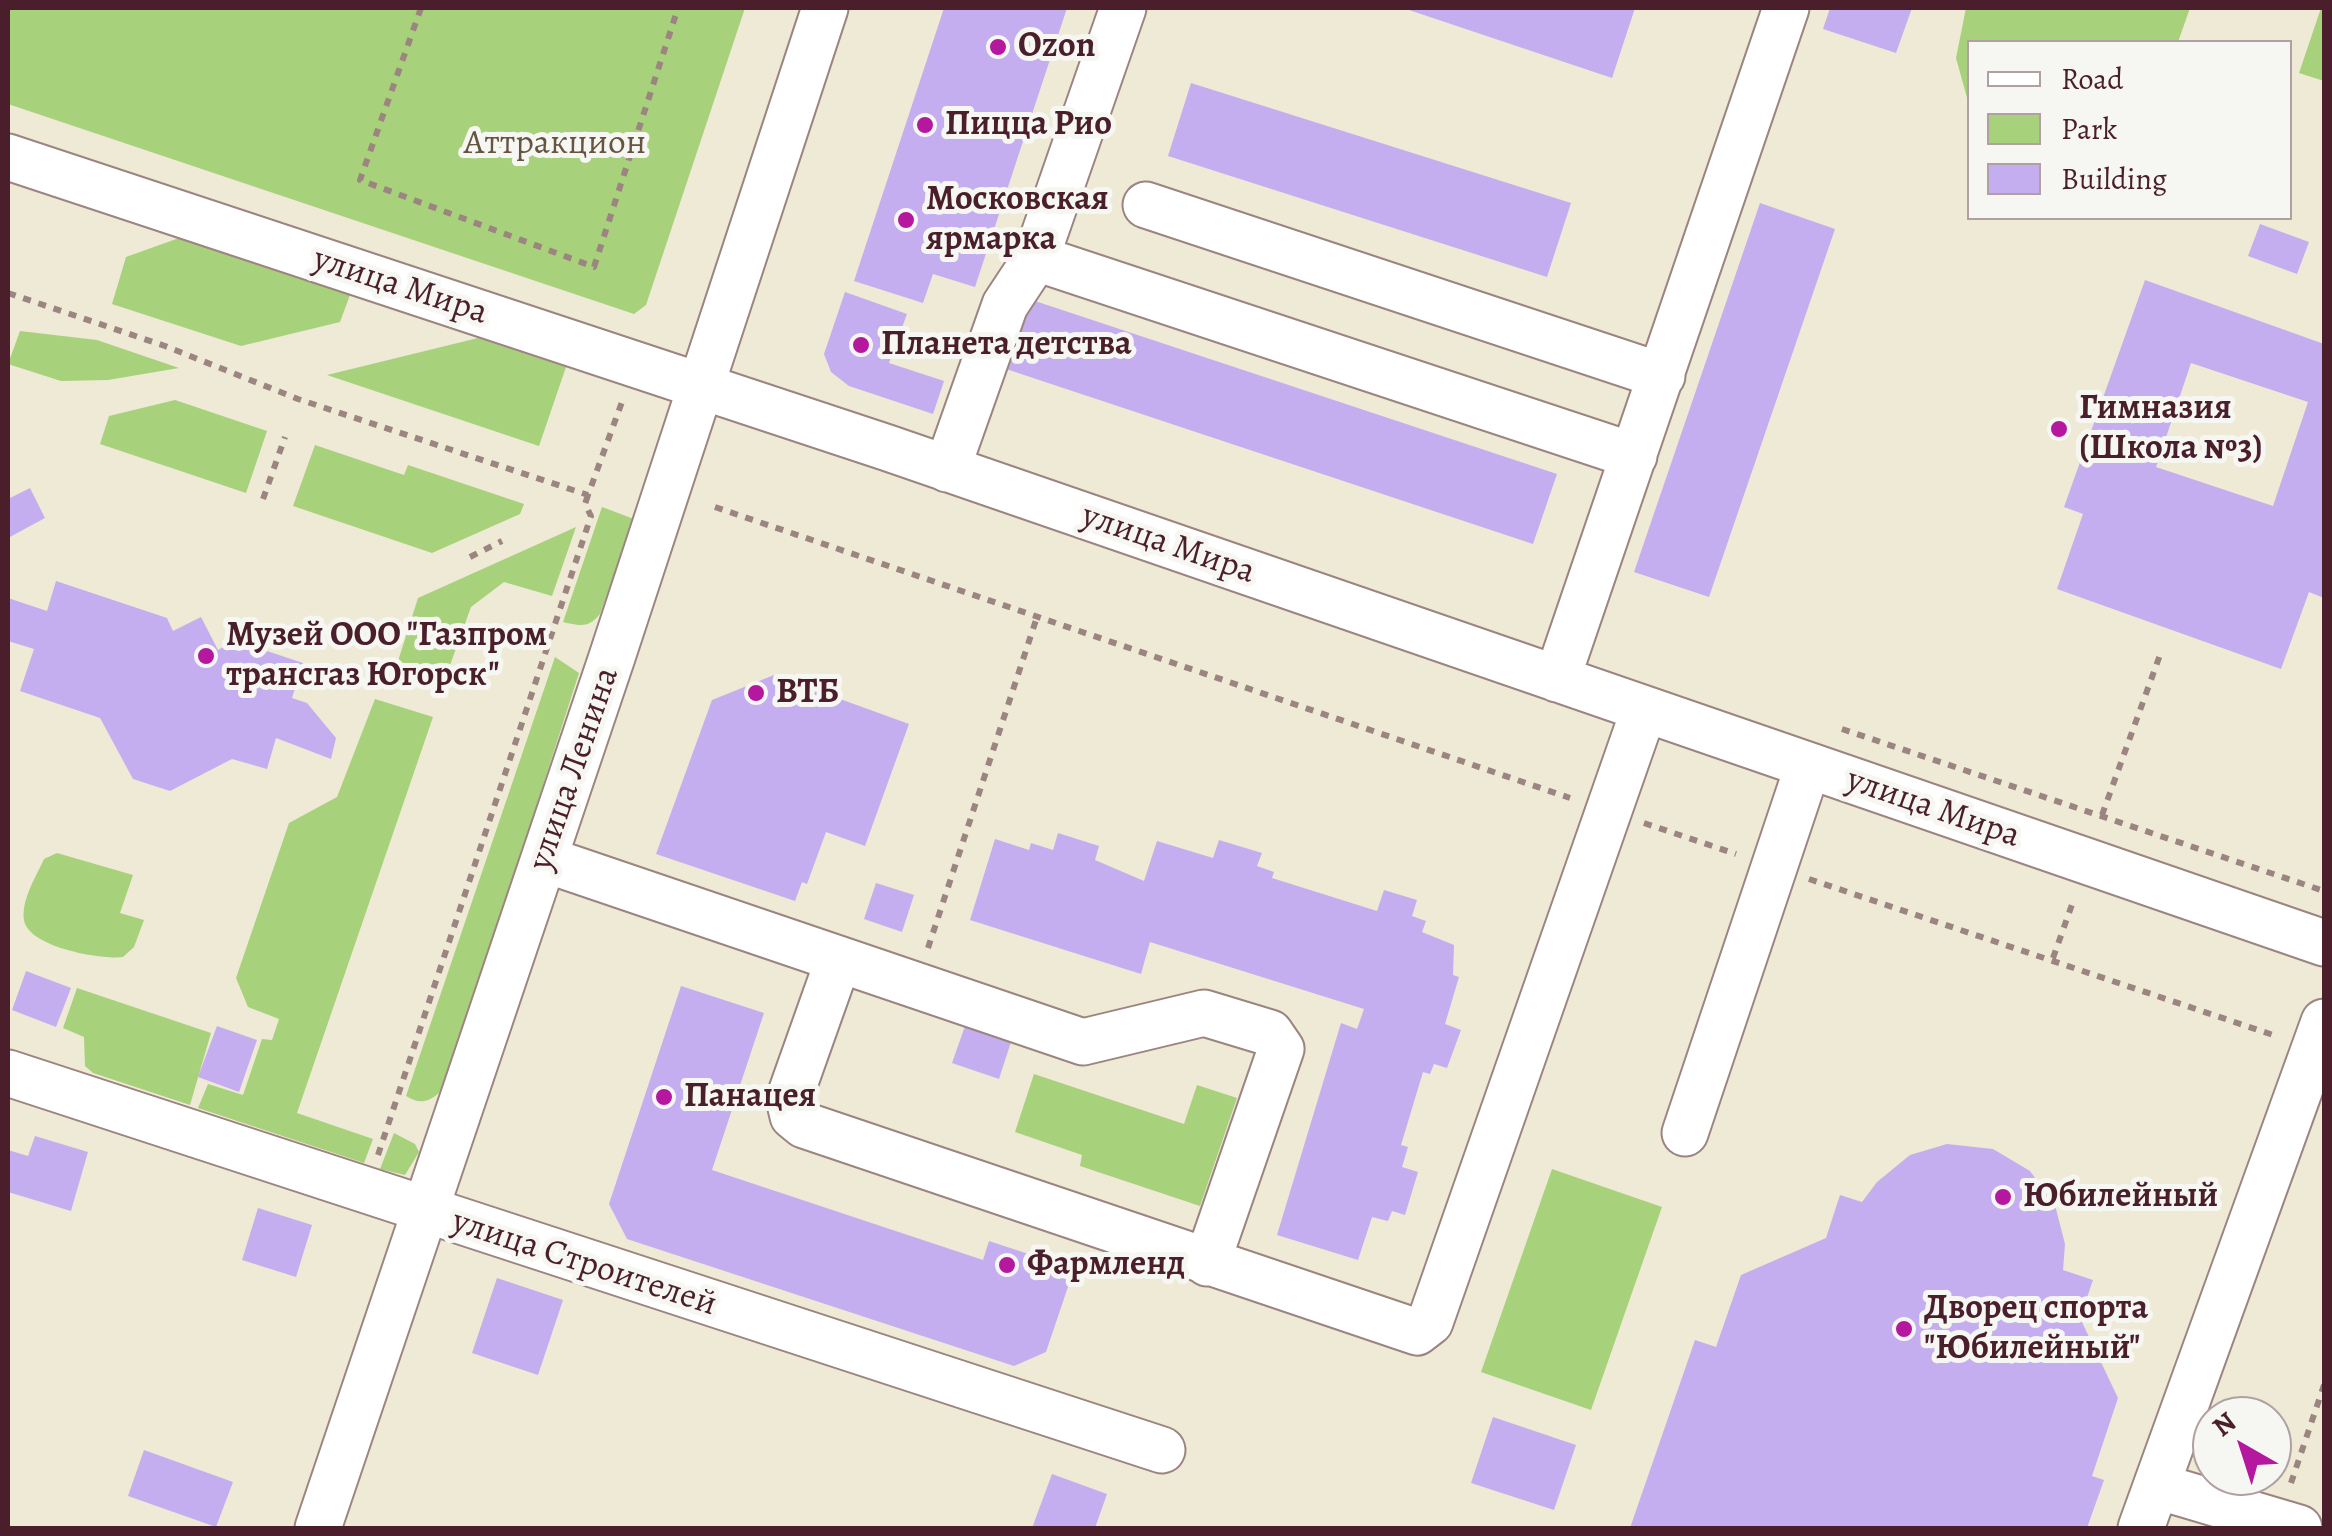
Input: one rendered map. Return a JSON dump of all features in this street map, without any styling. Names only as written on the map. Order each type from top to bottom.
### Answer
[{"type":"street","name":"улица Ленина","points":[[318,1528],[702,386],[824,8]]},
{"type":"street","points":[[948,469],[1005,305],[1036,258],[1123,8]]},
{"type":"street","points":[[1557,679],[1662,376],[1777,10]]},
{"type":"street","name":"улица Мира","points":[[8,157],[948,469],[2324,944]]},
{"type":"street","points":[[1146,205],[1662,376]]},
{"type":"street","points":[[1036,258],[1634,456]]},
{"type":"street","points":[[838,962],[790,1099],[793,1116],[804,1126],[1417,1332],[1430,1322],[1644,710]]},
{"type":"street","points":[[1685,1132],[1808,766]]},
{"type":"street","points":[[544,860],[1082,1042],[1204,1013],[1278,1039],[1281,1049],[1206,1263]]},
{"type":"street","points":[[2142,1528],[2319,1036]]},
{"type":"street","name":"улица Строителей","points":[[8,1073],[1162,1450]]},
{"type":"street","points":[[2157,1486],[2298,1526],[2324,1510]]},
{"type":"path","points":[[421,8],[360,180],[594,266],[678,8]]},
{"type":"path","points":[[8,293],[165,346],[298,399],[588,494]]},
{"type":"path","points":[[373,1170],[591,516],[585,504],[623,400]]},
{"type":"path","points":[[263,499],[285,437]]},
{"type":"path","points":[[715,507],[1774,867],[2053,958],[2319,1036]]},
{"type":"path","points":[[470,557],[502,541]]},
{"type":"path","points":[[916,987],[1037,617]]},
{"type":"path","points":[[2102,815],[2160,655]]},
{"type":"path","points":[[2053,958],[2078,888]]},
{"type":"path","points":[[2298,1526],[2324,1385]]},
{"type":"green space","name":"Аттракцион","points":[[8,8],[745,8],[646,305],[634,314],[8,104]]},
{"type":"green space","points":[[1966,8],[2190,8],[2179,40],[1967,40],[1967,98],[1956,58]]},
{"type":"green space","points":[[2324,8],[2324,81],[2299,73]]},
{"type":"green space","points":[[179,238],[350,295],[340,322],[241,346],[112,304],[126,257]]},
{"type":"green space","points":[[20,331],[97,340],[179,368],[108,380],[61,381],[8,364]]},
{"type":"green space","points":[[478,338],[566,367],[539,446],[327,375]]},
{"type":"green space","points":[[175,400],[267,431],[246,493],[100,444],[109,416]]},
{"type":"green space","points":[[315,445],[404,475],[408,465],[524,504],[520,514],[432,553],[293,506]]},
{"type":"green space","points":[[602,507],[634,519],[600,614],[584,625],[563,622]]},
{"type":"green space","points":[[576,527],[552,596],[504,582],[471,607],[445,679],[398,661],[418,598]]},
{"type":"green space","points":[[555,657],[579,673],[477,991],[439,1093],[427,1100],[415,1100],[406,1096]]},
{"type":"green space","points":[[375,699],[433,717],[297,1113],[373,1139],[364,1163],[198,1108],[208,1084],[243,1095],[262,1039],[272,1040],[279,1019],[248,1007],[236,978],[289,823],[337,797]]},
{"type":"green space","points":[[57,853],[133,875],[120,913],[144,920],[134,947],[123,957],[67,950],[38,938],[28,929],[24,920],[27,897],[44,859]]},
{"type":"green space","points":[[77,988],[211,1033],[190,1105],[93,1073],[85,1066],[84,1037],[63,1028]]},
{"type":"green space","points":[[1034,1074],[1184,1124],[1197,1085],[1237,1098],[1200,1206],[1080,1166],[1082,1155],[1015,1132]]},
{"type":"green space","points":[[394,1133],[415,1144],[419,1152],[405,1175],[380,1169]]},
{"type":"green space","points":[[1552,1169],[1662,1207],[1591,1410],[1481,1372]]},
{"type":"building","points":[[944,8],[1067,8],[975,287],[933,274],[923,303],[854,281]]},
{"type":"building","points":[[1403,8],[1635,8],[1612,78]]},
{"type":"building","points":[[1830,8],[1912,8],[1896,53],[1823,29]]},
{"type":"building","points":[[1191,83],[1571,203],[1547,277],[1168,156]]},
{"type":"building","points":[[1760,203],[1835,229],[1709,597],[1634,572]]},
{"type":"building","points":[[2260,224],[2309,242],[2297,274],[2248,256]]},
{"type":"building","points":[[2145,280],[2324,344],[2324,598],[2309,592],[2281,669],[2057,589],[2083,514],[2064,507]],"holes":[[[2191,363],[2308,402],[2273,506],[2156,467]]]},
{"type":"building","name":"Планета детства","points":[[845,292],[907,314],[889,363],[944,381],[933,414],[849,386],[831,372],[824,354]]},
{"type":"building","points":[[1029,299],[1557,474],[1533,544],[1006,369]]},
{"type":"building","points":[[30,488],[45,518],[8,538],[8,499]]},
{"type":"building","points":[[56,581],[167,618],[173,631],[201,617],[218,650],[234,640],[303,663],[292,698],[307,703],[336,738],[331,759],[276,738],[267,769],[232,759],[170,791],[133,779],[100,718],[20,691],[34,649],[8,641],[8,598],[47,611]]},
{"type":"building","points":[[774,675],[909,724],[865,846],[826,832],[807,884],[802,882],[795,901],[656,854],[712,700]]},
{"type":"building","points":[[1058,833],[1099,846],[1095,860],[1144,881],[1157,841],[1213,858],[1219,840],[1262,853],[1257,866],[1274,872],[1272,878],[1377,911],[1384,890],[1417,900],[1412,916],[1426,921],[1422,932],[1454,945],[1453,975],[1459,977],[1445,1024],[1461,1030],[1447,1068],[1434,1064],[1430,1074],[1423,1072],[1401,1145],[1408,1147],[1402,1167],[1418,1172],[1405,1215],[1392,1211],[1388,1221],[1372,1217],[1358,1260],[1277,1235],[1341,1023],[1357,1029],[1364,1009],[1150,942],[1141,974],[970,920],[995,839],[1029,850],[1031,843],[1053,850]]},
{"type":"building","points":[[876,883],[914,895],[902,932],[864,919]]},
{"type":"building","points":[[26,971],[71,988],[56,1027],[12,1010]]},
{"type":"building","points":[[681,986],[764,1013],[712,1170],[983,1260],[989,1241],[1074,1269],[1046,1352],[1014,1366],[627,1239],[609,1204]]},
{"type":"building","points":[[217,1026],[257,1040],[239,1092],[198,1077]]},
{"type":"building","points":[[965,1026],[1011,1042],[999,1079],[952,1063]]},
{"type":"building","points":[[35,1136],[88,1152],[71,1211],[8,1192],[8,1150],[28,1156]]},
{"type":"building","name":"Дворец спорта \"Юбилейный\"","points":[[1947,1144],[1993,1149],[2030,1171],[2055,1205],[2065,1244],[2063,1270],[2093,1280],[2080,1318],[2118,1398],[2092,1476],[2104,1480],[2087,1528],[1630,1528],[1695,1340],[1716,1347],[1741,1275],[1826,1238],[1840,1195],[1862,1202],[1877,1182],[1910,1155]]},
{"type":"building","points":[[258,1208],[312,1225],[296,1277],[242,1260]]},
{"type":"building","points":[[497,1278],[563,1300],[538,1375],[472,1353]]},
{"type":"building","points":[[1493,1417],[1576,1445],[1554,1510],[1471,1483]]},
{"type":"building","points":[[144,1450],[233,1482],[216,1527],[128,1496]]},
{"type":"building","points":[[1052,1474],[1107,1494],[1095,1528],[1032,1528]]},
{"type":"place","name":"Ozon","points":[[998,47]]},
{"type":"place","name":"Пицца Рио","points":[[925,125]]},
{"type":"place","name":"Московская ярмарка","points":[[906,220]]},
{"type":"place","name":"Планета детства","points":[[861,345]]},
{"type":"place","name":"Гимназия (Школа №3)","points":[[2059,429]]},
{"type":"place","name":"Музей ООО \"Газпром трансгаз Югорск\"","points":[[206,656]]},
{"type":"place","name":"ВТБ","points":[[756,693]]},
{"type":"place","name":"Панацея","points":[[664,1097]]},
{"type":"place","name":"Юбилейный","points":[[2003,1197]]},
{"type":"place","name":"Фармленд","points":[[1007,1265]]},
{"type":"place","name":"Дворец спорта \"Юбилейный\"","points":[[1904,1329]]}]
